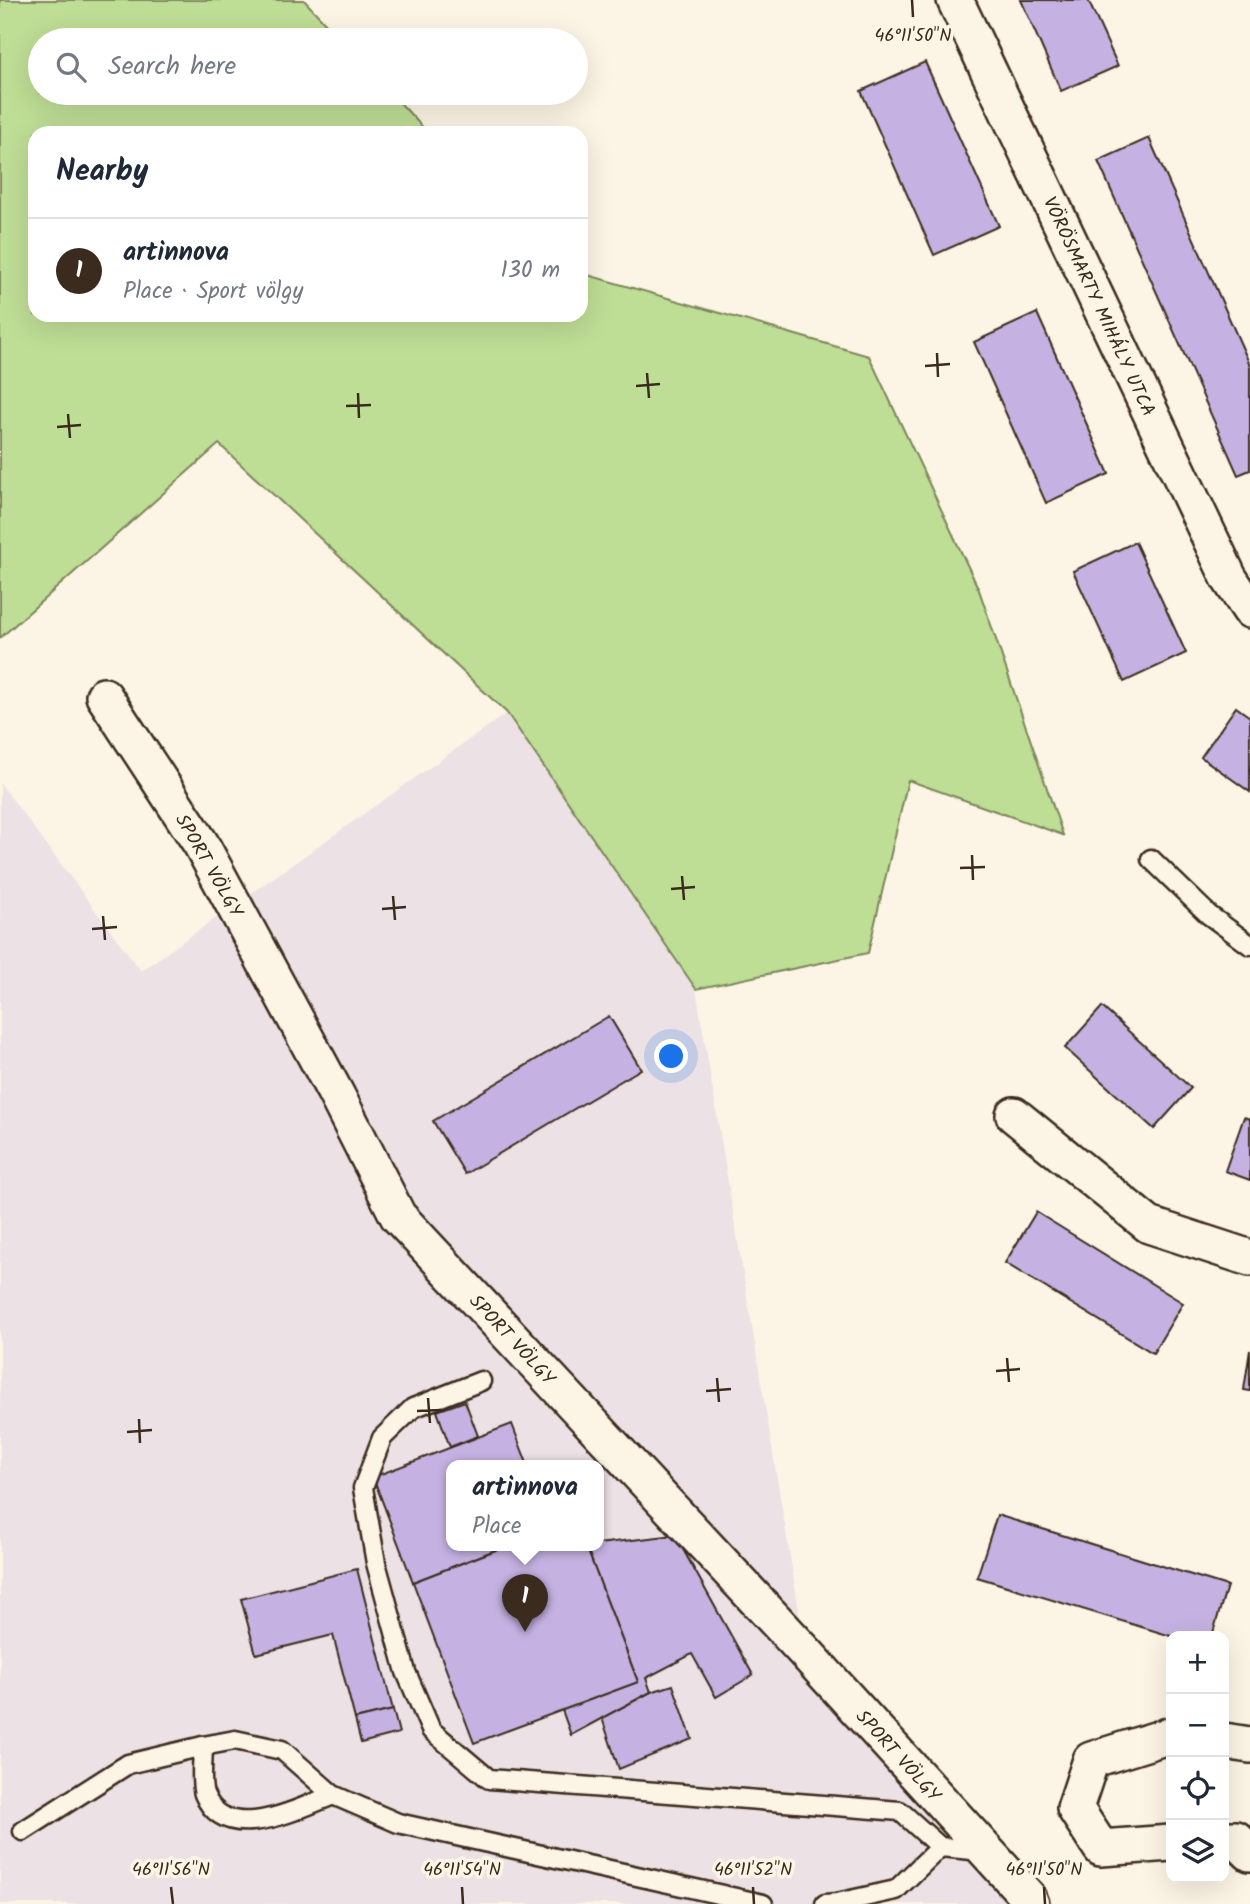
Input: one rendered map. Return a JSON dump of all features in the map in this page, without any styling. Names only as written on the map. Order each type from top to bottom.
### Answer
[{"type":"street","name":"VÖRÖSMARTY MIHÁLY UTCA","points":[[955,0],[1229,578],[1250,610]]},
{"type":"street","name":"SPORT VÖLGY","points":[[104,696],[201,844],[336,1094],[398,1216],[806,1653],[1028,1897],[1031,1904]]},
{"type":"street","points":[[1014,1115],[1149,1225],[1250,1258]]},
{"type":"street","points":[[1166,1737],[1091,1760],[1075,1808],[1101,1848],[1166,1843]]},
{"type":"street","points":[[1229,1742],[1250,1745]]},
{"type":"street","points":[[1229,1839],[1236,1839],[1250,1853]]},
{"type":"lane","points":[[1151,859],[1209,915],[1250,945]]},
{"type":"lane","points":[[481,1381],[413,1408],[382,1438],[363,1488],[376,1563],[406,1672],[432,1730],[489,1779],[900,1811],[940,1847],[986,1851]]},
{"type":"lane","points":[[23,1831],[128,1764],[235,1740],[282,1750],[333,1795],[398,1823],[763,1904]]},
{"type":"lane","points":[[203,1746],[203,1792],[215,1811],[239,1822],[267,1820],[333,1795]]},
{"type":"lane","points":[[825,1904],[895,1890],[940,1847]]},
{"type":"shaded area","points":[[507,713],[696,989],[806,1653],[1031,1904],[0,1904],[0,783],[141,971]]},
{"type":"green space","points":[[0,0],[304,0],[330,28],[28,28],[28,105],[402,105],[422,126],[28,126],[28,322],[588,322],[588,275],[869,356],[979,590],[1063,835],[908,780],[868,953],[696,989],[507,713],[219,444],[0,638]]},
{"type":"building","points":[[1021,0],[1088,0],[1118,66],[1061,91]]},
{"type":"building","points":[[925,62],[999,226],[934,255],[861,91]]},
{"type":"building","points":[[1149,138],[1250,365],[1250,470],[1238,475],[1098,161]]},
{"type":"building","points":[[1037,313],[1109,474],[1046,503],[974,342]]},
{"type":"building","points":[[1135,542],[1186,653],[1124,682],[1073,571]]},
{"type":"building","points":[[1236,707],[1250,717],[1250,792],[1201,757]]},
{"type":"building","points":[[1102,1007],[1191,1088],[1154,1129],[1065,1048]]},
{"type":"building","points":[[609,1016],[641,1069],[465,1174],[433,1121]]},
{"type":"building","points":[[1244,1117],[1250,1119],[1250,1180],[1225,1171]]},
{"type":"building","points":[[1036,1212],[1183,1303],[1153,1353],[1005,1263]]},
{"type":"building","points":[[1250,1350],[1250,1391],[1244,1390]]},
{"type":"building","points":[[465,1401],[478,1436],[450,1447],[437,1411]]},
{"type":"building","points":[[512,1424],[526,1460],[446,1460],[446,1551],[493,1551],[413,1582],[373,1477]]},
{"type":"building","points":[[997,1515],[1227,1586],[1214,1631],[1166,1631],[1166,1634],[977,1577]]},
{"type":"building","points":[[675,1535],[753,1675],[716,1697],[692,1654],[646,1678],[651,1692],[571,1735],[562,1710],[638,1682],[588,1551],[604,1551],[604,1543]]},
{"type":"building","points":[[493,1551],[588,1551],[638,1682],[474,1743],[413,1582]]},
{"type":"building","points":[[357,1569],[393,1710],[355,1719],[333,1635],[256,1654],[241,1599]]},
{"type":"building","points":[[673,1685],[692,1739],[619,1769],[602,1718],[651,1692]]},
{"type":"building","points":[[393,1710],[399,1733],[361,1743],[355,1719]]},
{"type":"place","name":"artinnova","points":[[525,1632]]}]
